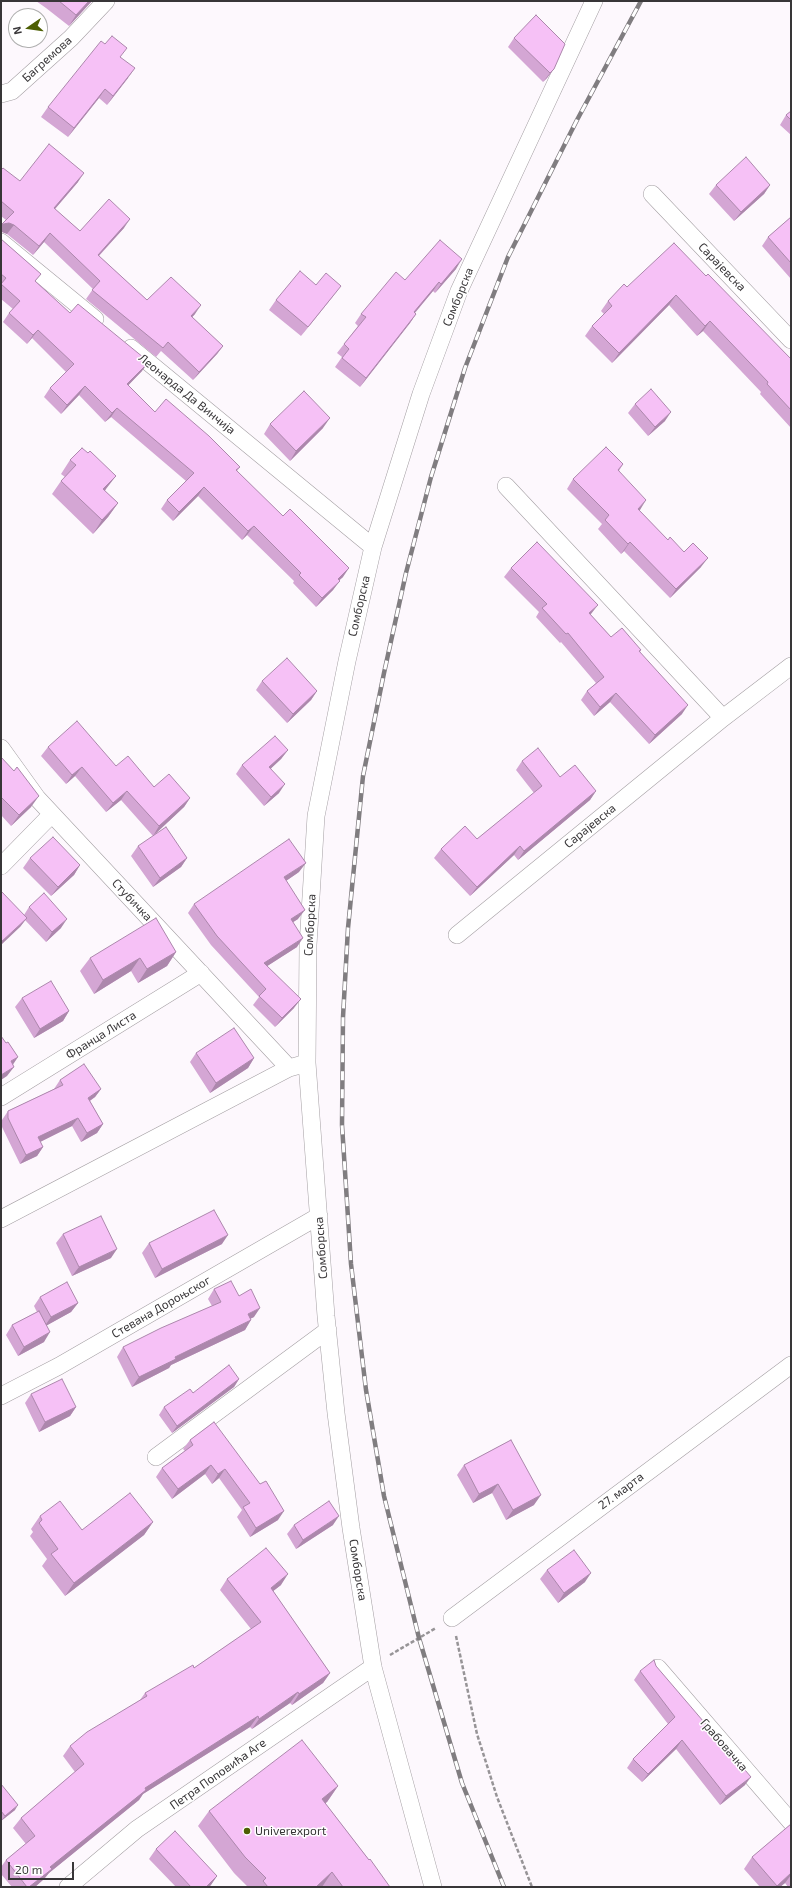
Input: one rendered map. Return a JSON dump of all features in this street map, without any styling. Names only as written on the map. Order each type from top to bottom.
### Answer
[{"type":"street","name":"Багремова","points":[[1,94],[12,91],[71,38],[106,1]]},
{"type":"street","name":"Сомборска","points":[[433,1887],[374,1667],[348,1505],[336,1413],[307,1063],[308,945],[316,816],[347,661],[373,547],[421,394],[459,291],[594,1]]},
{"type":"street","name":"Сарајевска","points":[[652,194],[791,340]]},
{"type":"street","name":"Леонарда Да Винчија","points":[[1,242],[373,547]]},
{"type":"street","points":[[506,486],[723,718]]},
{"type":"street","name":"Сарајевска","points":[[457,935],[723,718],[791,666]]},
{"type":"street","name":"Стубичка","points":[[1,748],[37,798],[288,1068]]},
{"type":"street","points":[[1,866],[52,814]]},
{"type":"street","name":"Франца Листа","points":[[1,1097],[201,973]]},
{"type":"street","points":[[1,1219],[288,1068],[307,1063]]},
{"type":"street","name":"Стевана Дороњског","points":[[1,1396],[59,1366],[319,1216]]},
{"type":"street","points":[[156,1457],[328,1330]]},
{"type":"street","name":"27. марта","points":[[452,1618],[791,1365]]},
{"type":"street","name":"Петра Поповића Аге","points":[[68,1887],[137,1829],[374,1667]]},
{"type":"street","name":"Грабовачка","points":[[658,1668],[791,1822]]},
{"type":"path","points":[[374,1667],[401,1648],[452,1618],[477,1734],[497,1797],[532,1887]]},
{"type":"building","points":[[59,1],[89,1],[76,15]]},
{"type":"building","points":[[536,15],[565,44],[554,69],[550,73],[514,38]]},
{"type":"building","points":[[112,36],[127,48],[120,57],[135,68],[113,96],[105,89],[74,128],[48,107],[101,41],[105,44]]},
{"type":"building","points":[[791,111],[791,120],[786,115]]},
{"type":"building","points":[[49,144],[84,173],[54,208],[80,231],[109,199],[130,219],[98,255],[147,300],[171,277],[201,305],[191,316],[223,346],[199,372],[168,342],[163,348],[92,290],[100,281],[50,233],[39,246],[14,225],[9,223],[1,226],[14,212],[1,201],[1,170],[3,168],[20,181]]},
{"type":"building","points":[[746,157],[770,185],[741,212],[716,185]]},
{"type":"building","points":[[791,217],[791,263],[768,237]]},
{"type":"building","points":[[1,239],[41,274],[35,281],[70,313],[78,304],[149,362],[127,384],[155,412],[166,399],[209,436],[240,467],[236,470],[283,516],[290,509],[349,568],[338,579],[340,581],[322,598],[299,575],[301,573],[254,526],[248,531],[204,487],[179,512],[167,500],[194,473],[117,408],[112,413],[85,386],[67,405],[50,388],[74,364],[38,330],[33,335],[9,313],[20,301],[1,284],[6,278],[1,274]]},
{"type":"building","points":[[440,240],[462,259],[441,284],[439,282],[414,312],[416,314],[366,378],[342,358],[349,349],[344,344],[366,317],[361,314],[396,272],[405,280]]},
{"type":"building","points":[[674,243],[706,276],[708,274],[791,359],[791,410],[767,384],[768,382],[710,321],[705,326],[676,295],[619,353],[592,326],[612,306],[608,301],[624,284],[627,287]]},
{"type":"building","points":[[300,271],[316,285],[326,273],[341,286],[308,327],[276,300]]},
{"type":"building","points":[[651,389],[671,412],[655,427],[635,404]]},
{"type":"building","points":[[304,391],[330,418],[296,451],[270,424]]},
{"type":"building","points":[[606,447],[623,464],[618,470],[646,500],[638,509],[668,540],[670,537],[684,552],[693,543],[708,558],[676,589],[630,542],[628,544],[605,520],[609,515],[573,479]]},
{"type":"building","points":[[82,448],[88,453],[90,451],[116,476],[103,489],[118,503],[102,520],[61,481],[76,465],[70,460]]},
{"type":"building","points":[[537,542],[598,605],[589,613],[611,637],[622,628],[641,650],[639,651],[688,705],[655,735],[616,693],[600,707],[587,691],[604,677],[568,633],[566,634],[542,608],[547,604],[511,568]]},
{"type":"building","points":[[287,658],[317,691],[293,714],[262,681]]},
{"type":"building","points":[[77,721],[116,766],[128,756],[154,787],[169,774],[190,798],[159,826],[127,791],[113,803],[82,767],[72,775],[48,747]]},
{"type":"building","points":[[275,736],[288,750],[269,767],[285,784],[271,797],[242,765]]},
{"type":"building","points":[[538,748],[560,777],[575,765],[596,791],[524,851],[520,846],[477,887],[441,849],[465,826],[477,839],[542,786],[522,761]]},
{"type":"building","points":[[1,757],[14,771],[17,767],[39,796],[19,815],[1,797]]},
{"type":"building","points":[[166,827],[187,858],[160,878],[138,846]]},
{"type":"building","points":[[53,837],[80,865],[58,887],[30,858]]},
{"type":"building","points":[[289,839],[306,863],[284,877],[305,910],[291,919],[303,938],[264,963],[301,999],[282,1018],[259,996],[266,989],[217,936],[194,904]]},
{"type":"building","points":[[1,891],[27,918],[1,942]]},
{"type":"building","points":[[44,893],[67,919],[52,932],[29,907]]},
{"type":"building","points":[[156,918],[176,952],[147,969],[140,958],[103,980],[90,958]]},
{"type":"building","points":[[51,981],[69,1011],[40,1029],[22,998]]},
{"type":"building","points":[[234,1028],[254,1058],[216,1083],[196,1053]]},
{"type":"building","points":[[1,1036],[6,1043],[8,1042],[18,1057],[11,1061],[14,1067],[1,1075]]},
{"type":"building","points":[[84,1064],[101,1089],[88,1098],[103,1124],[87,1133],[78,1118],[38,1137],[43,1147],[26,1155],[8,1118],[8,1111],[63,1085],[60,1080]]},
{"type":"building","points":[[214,1210],[228,1235],[162,1269],[149,1243]]},
{"type":"building","points":[[101,1216],[117,1249],[79,1267],[63,1234]]},
{"type":"building","points":[[231,1281],[239,1296],[251,1289],[260,1308],[248,1314],[251,1320],[175,1357],[176,1359],[139,1377],[123,1347],[161,1328],[221,1302],[214,1289]]},
{"type":"building","points":[[67,1282],[78,1303],[51,1317],[40,1297]]},
{"type":"building","points":[[39,1311],[50,1332],[24,1347],[12,1325]]},
{"type":"building","points":[[229,1365],[239,1379],[177,1426],[164,1407],[190,1389],[193,1393]]},
{"type":"building","points":[[62,1379],[76,1407],[45,1422],[31,1394]]},
{"type":"building","points":[[214,1422],[260,1484],[266,1481],[284,1511],[256,1528],[243,1507],[250,1503],[225,1469],[218,1474],[211,1465],[178,1489],[162,1468],[193,1445],[190,1440]]},
{"type":"building","points":[[511,1440],[541,1495],[513,1510],[498,1484],[479,1494],[464,1465]]},
{"type":"building","points":[[130,1493],[153,1522],[74,1583],[51,1554],[58,1549],[39,1523],[42,1520],[40,1516],[60,1501],[82,1530]]},
{"type":"building","points":[[329,1501],[339,1516],[303,1540],[294,1525]]},
{"type":"building","points":[[266,1548],[288,1574],[271,1588],[330,1673],[299,1694],[298,1692],[259,1719],[258,1716],[145,1788],[146,1790],[50,1867],[52,1869],[27,1887],[6,1860],[35,1836],[21,1818],[84,1764],[70,1746],[87,1732],[147,1696],[145,1693],[193,1665],[194,1668],[261,1622],[227,1579]]},
{"type":"building","points":[[574,1550],[591,1573],[564,1593],[547,1570]]},
{"type":"building","points":[[654,1660],[656,1666],[751,1777],[726,1796],[682,1740],[648,1774],[633,1759],[675,1717],[640,1671]]},
{"type":"building","points":[[302,1740],[338,1786],[322,1799],[369,1860],[370,1859],[390,1887],[343,1887],[332,1872],[316,1887],[268,1887],[263,1881],[266,1878],[245,1857],[209,1811]]},
{"type":"building","points":[[1,1784],[18,1805],[5,1816],[1,1811]]},
{"type":"building","points":[[791,1824],[791,1873],[777,1886],[752,1857]]},
{"type":"building","points":[[175,1831],[217,1876],[206,1887],[191,1887],[156,1849]]},
{"type":"railway","points":[[504,1887],[462,1783],[419,1638],[384,1496],[366,1390],[351,1264],[342,1125],[343,1017],[348,928],[363,776],[384,673],[406,573],[431,477],[465,368],[508,257],[577,120],[641,1]]},
{"type":"place","name":"Univerexport","points":[[247,1831]]}]
